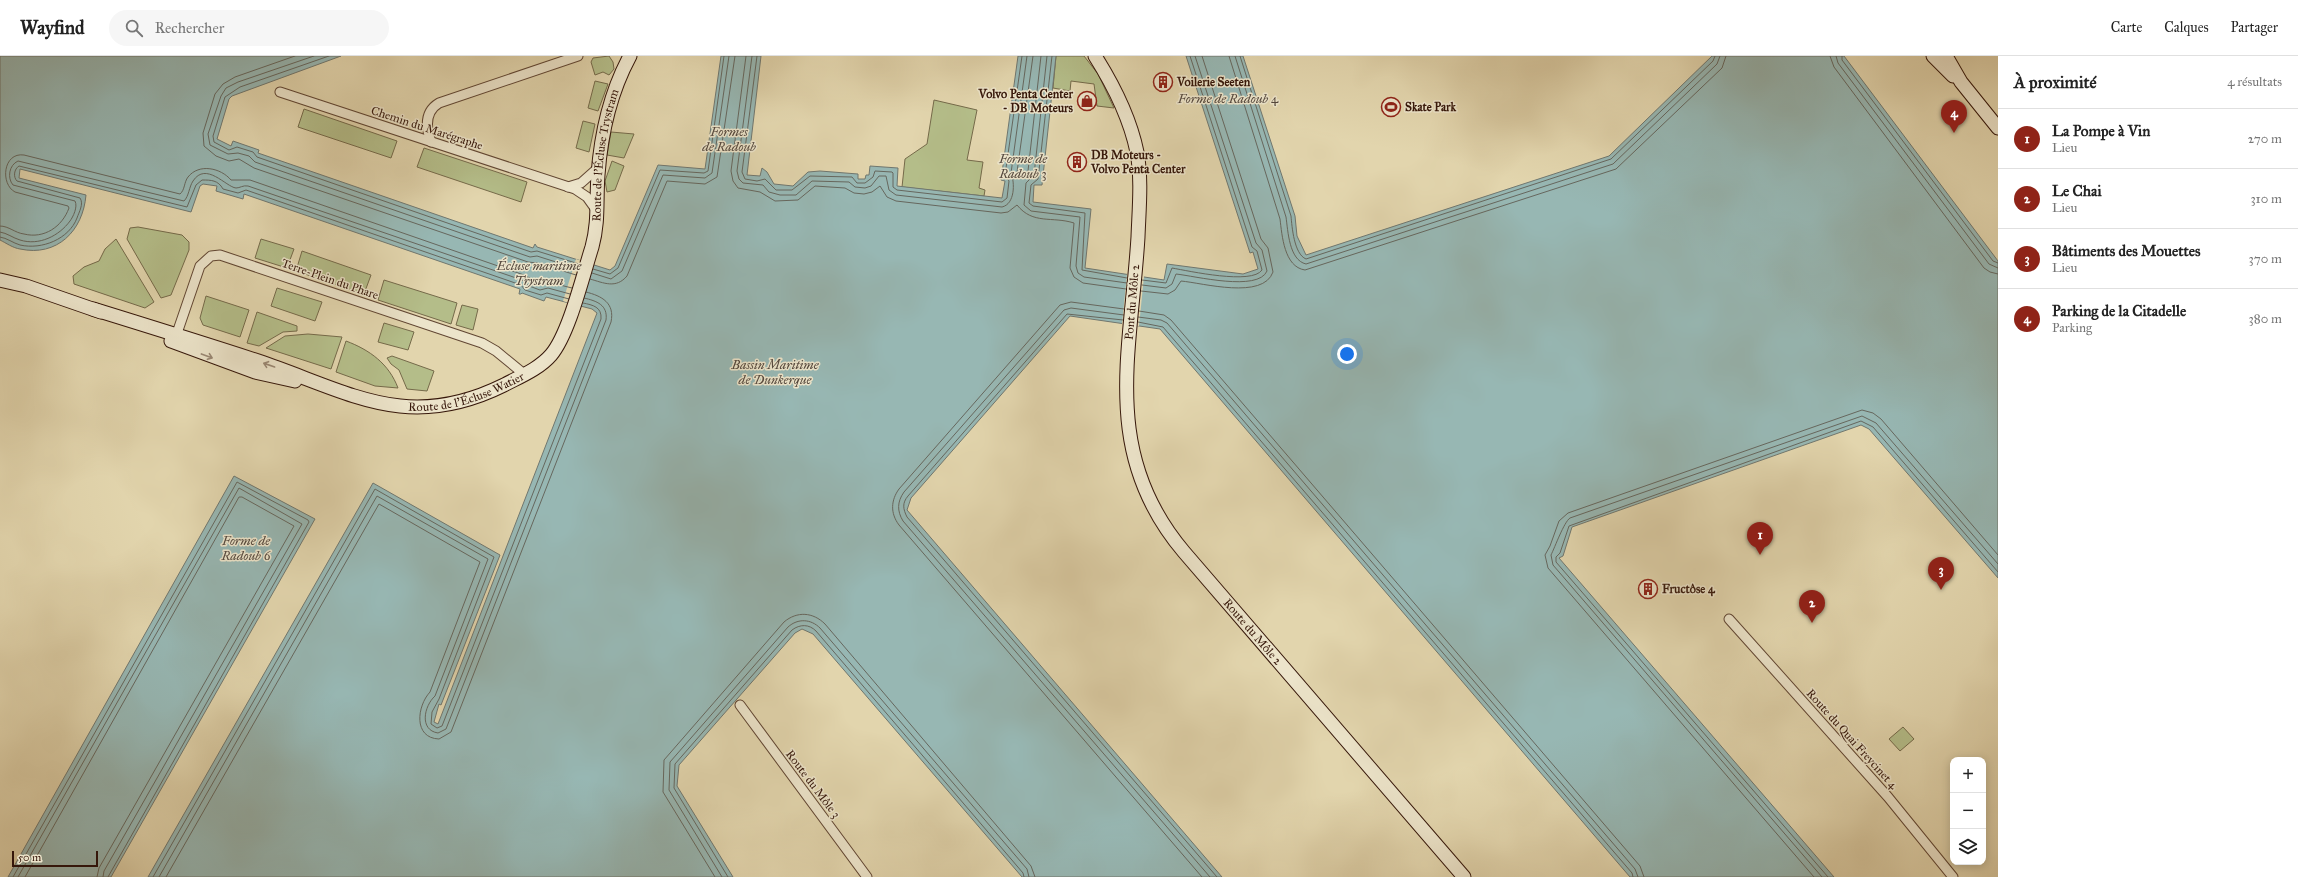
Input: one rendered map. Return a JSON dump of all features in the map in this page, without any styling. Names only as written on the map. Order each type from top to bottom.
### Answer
[{"type":"street","points":[[431,142],[427,130],[427,120],[433,107],[439,103],[578,56]]},
{"type":"street","name":"Route de l'Écluse Trystram","points":[[569,315],[597,227],[598,167],[609,106],[630,56]]},
{"type":"street","name":"Pont du Môle 2","points":[[1095,56],[1117,95],[1127,117],[1135,143],[1140,182],[1136,257],[1128,347]]},
{"type":"street","points":[[1945,59],[1961,82],[1998,128]]},
{"type":"street","name":"Chemin du Marégraphe","points":[[280,92],[568,187],[587,197],[598,214]]},
{"type":"street","points":[[568,187],[581,183],[598,167]]},
{"type":"street","name":"Terre-Plein du Phare","points":[[175,338],[200,266],[211,256],[220,255],[482,343],[496,351],[524,374]]},
{"type":"street","name":"Route de l'Écluse Watier","points":[[0,280],[26,286],[175,338],[264,374],[332,389],[384,405],[414,408],[438,407],[476,397],[524,374],[543,362],[553,353],[563,335],[569,315]]},
{"type":"street","name":"Route du Môle 2","points":[[1128,347],[1125,395],[1130,437],[1140,474],[1164,527],[1464,877]]},
{"type":"street","name":"Route du Quai Freycinet 4","points":[[1729,619],[1888,797],[1953,877]]},
{"type":"street","name":"Route du Môle 3","points":[[740,706],[867,877]]},
{"type":"green space","points":[[609,56],[613,62],[614,69],[609,75],[603,72],[595,75],[591,62],[593,58]]},
{"type":"green space","points":[[1056,56],[1084,56],[1098,74],[1114,108],[1097,106],[1094,84],[1071,81],[1070,91],[1053,88]]},
{"type":"green space","points":[[595,81],[608,84],[598,111],[588,108]]},
{"type":"green space","points":[[934,100],[977,110],[967,160],[983,162],[979,188],[985,190],[984,196],[902,187],[905,159],[927,144]]},
{"type":"green space","points":[[304,109],[397,141],[391,158],[298,127]]},
{"type":"green space","points":[[583,121],[595,124],[589,152],[576,148]]},
{"type":"green space","points":[[611,132],[634,134],[624,158],[607,155]]},
{"type":"green space","points":[[424,148],[527,182],[521,202],[417,167]]},
{"type":"green space","points":[[612,161],[624,166],[615,190],[607,192],[605,181]]},
{"type":"green space","points":[[138,227],[182,235],[189,242],[189,250],[171,295],[161,298],[127,239],[130,228]]},
{"type":"green space","points":[[116,239],[154,302],[145,308],[74,284],[73,276],[84,267],[99,261],[105,249]]},
{"type":"green space","points":[[261,239],[294,249],[287,268],[255,258]]},
{"type":"green space","points":[[302,251],[371,275],[364,294],[296,271]]},
{"type":"green space","points":[[384,280],[457,303],[451,324],[378,300]]},
{"type":"green space","points":[[277,288],[322,302],[315,321],[271,306]]},
{"type":"green space","points":[[206,296],[249,310],[240,337],[203,325],[200,318]]},
{"type":"green space","points":[[462,305],[478,309],[473,330],[456,325]]},
{"type":"green space","points":[[257,312],[297,326],[297,331],[283,332],[259,346],[247,343]]},
{"type":"green space","points":[[384,323],[414,332],[408,350],[378,342]]},
{"type":"green space","points":[[308,334],[342,337],[331,369],[266,348],[285,336]]},
{"type":"green space","points":[[346,341],[371,353],[378,359],[394,379],[398,388],[375,386],[336,372]]},
{"type":"green space","points":[[392,356],[434,371],[427,391],[407,389],[399,370],[391,364],[387,358]]},
{"type":"green space","points":[[1903,727],[1914,739],[1900,751],[1889,739]]},
{"type":"water","name":"Bassin Maritime de Dunkerque","points":[[0,56],[341,56],[232,96],[229,99],[217,139],[231,146],[233,141],[259,150],[258,153],[533,248],[535,244],[537,247],[610,270],[615,266],[658,165],[705,169],[721,56],[761,56],[747,175],[760,176],[762,168],[767,172],[774,184],[793,186],[808,172],[820,171],[858,174],[858,179],[865,179],[866,175],[869,175],[870,166],[898,168],[897,186],[1002,198],[1005,181],[1001,180],[1018,56],[1056,56],[1042,185],[1034,185],[1033,202],[1091,209],[1085,268],[1164,280],[1167,264],[1243,274],[1258,269],[1253,252],[1250,253],[1186,56],[1243,56],[1295,216],[1297,236],[1306,255],[1609,156],[1712,56],[1844,56],[1998,261],[1998,578],[1869,429],[1861,425],[1572,527],[1563,556],[1559,558],[1834,877],[1630,877],[1160,329],[1070,316],[911,498],[907,510],[1222,877],[1022,877],[813,634],[802,629],[795,633],[679,765],[677,786],[733,877],[148,877],[373,483],[500,555],[441,705],[439,704],[434,722],[438,724],[597,313],[592,309],[546,297],[544,301],[522,293],[519,294],[520,289],[244,194],[243,199],[216,191],[217,186],[203,184],[200,186],[191,212],[20,169],[19,178],[86,195],[80,220],[74,230],[66,238],[56,245],[46,249],[33,250],[12,247],[0,240]]},
{"type":"water","name":"Forme de Radoub 6","points":[[234,476],[315,519],[111,877],[8,877]]},
{"type":"pier","points":[[576,259],[591,264],[577,306],[563,301]]},
{"type":"pier","points":[[1127,274],[1144,276],[1139,326],[1122,324]]},
{"type":"place","name":"Voilerie Seeten","points":[[1163,82]]},
{"type":"place","name":"Volvo Penta Center - DB Moteurs","points":[[1087,101]]},
{"type":"place","name":"Skate Park","points":[[1391,107]]},
{"type":"place","name":"Parking de la Citadelle","points":[[1954,133]]},
{"type":"place","name":"DB Moteurs - Volvo Penta Center","points":[[1077,162]]},
{"type":"place","name":"La Pompe à Vin","points":[[1760,555]]},
{"type":"place","name":"Fructôse 4","points":[[1648,589]]},
{"type":"place","name":"Bâtiments des Mouettes","points":[[1941,590]]},
{"type":"place","name":"Le Chai","points":[[1812,623]]},
{"type":"water label","name":"Forme de Radoub 4","points":[[1228,99]]},
{"type":"water label","name":"Formes de Radoub","points":[[729,140]]},
{"type":"water label","name":"Forme de Radoub 3","points":[[1023,166]]},
{"type":"water label","name":"Écluse maritime Trystram","points":[[539,274]]}]
